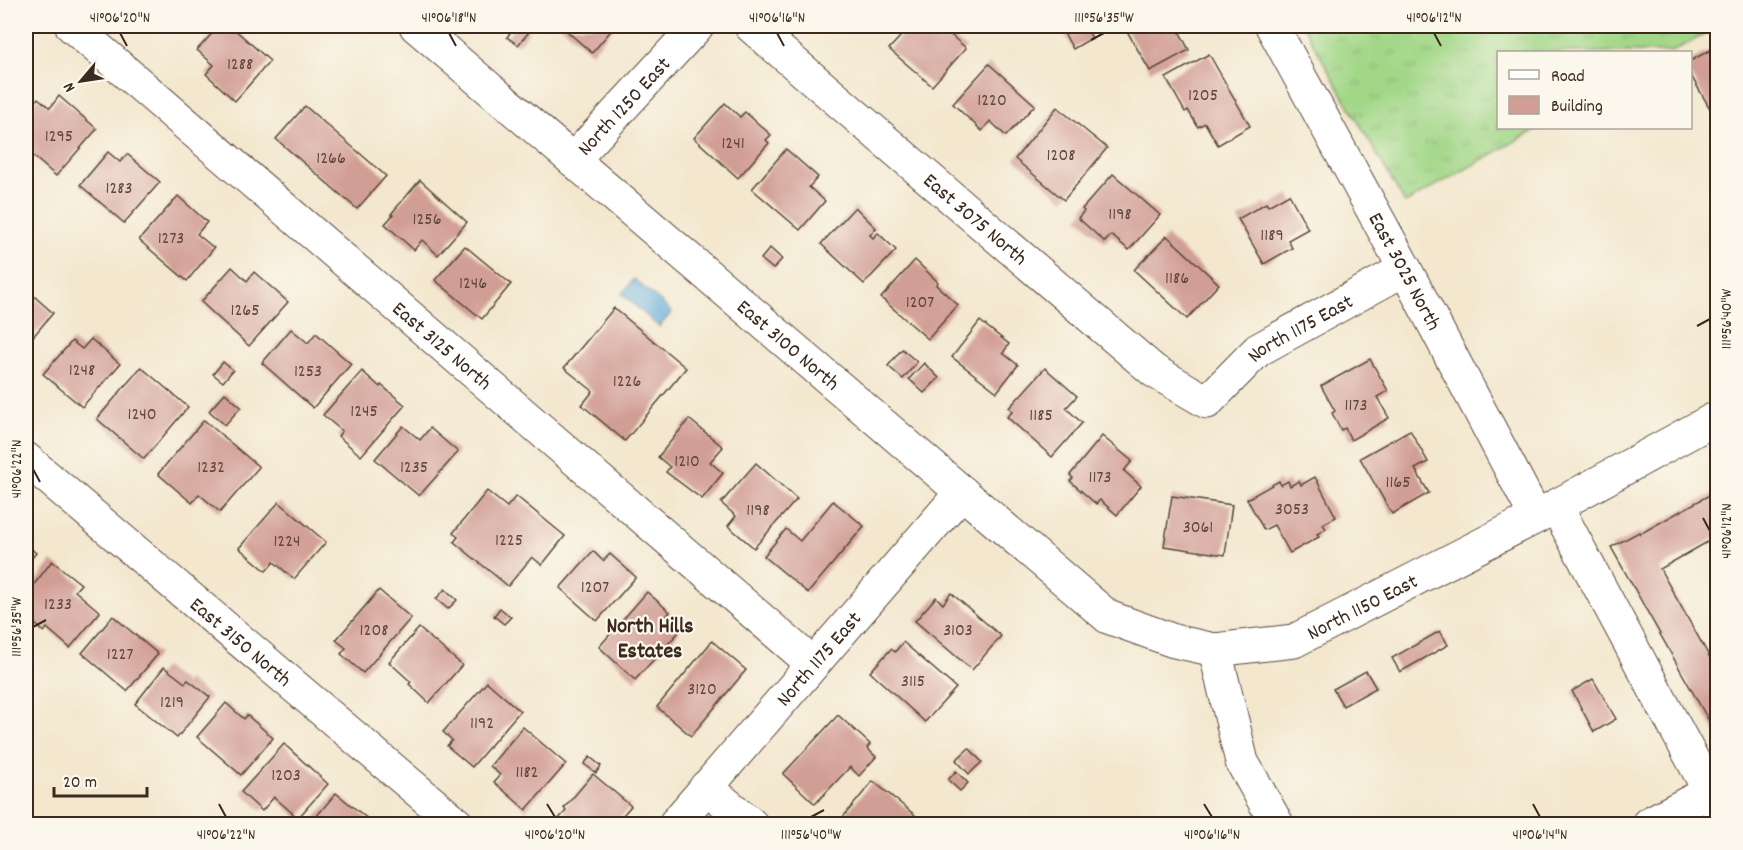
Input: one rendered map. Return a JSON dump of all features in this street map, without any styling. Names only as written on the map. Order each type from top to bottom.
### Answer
[{"type":"street","name":"East 3125 North","points":[[72,26],[813,664]]},
{"type":"street","name":"East 3100 North","points":[[416,26],[1108,617],[1174,641]]},
{"type":"street","name":"North 1250 East","points":[[573,160],[697,26]]},
{"type":"street","name":"East 3075 North","points":[[751,26],[1154,371],[1207,402]]},
{"type":"street","name":"East 3025 North","points":[[1272,26],[1405,268],[1714,799]]},
{"type":"street","name":"North 1175 East","points":[[1207,402],[1258,350],[1405,268]]},
{"type":"street","name":"North 1150 East","points":[[1174,641],[1215,650],[1294,641],[1546,511],[1718,417]]},
{"type":"street","name":"East 3150 North","points":[[26,459],[457,825]]},
{"type":"street","name":"North 1175 East","points":[[675,825],[962,492]]},
{"type":"street","points":[[1215,650],[1242,762],[1277,825]]},
{"type":"street","points":[[706,787],[751,825]]},
{"type":"street","points":[[1648,825],[1714,799]]},
{"type":"green space","points":[[1303,26],[1718,27],[1674,51],[1497,51],[1497,129],[1537,129],[1405,203]]},
{"type":"water","points":[[634,279],[672,312],[659,327],[622,294]]},
{"type":"building","points":[[219,26],[231,26],[270,61],[235,101],[206,74],[214,65],[197,50]]},
{"type":"building","points":[[516,26],[521,26],[529,32],[518,45],[507,37]]},
{"type":"building","points":[[561,26],[615,26],[592,53]]},
{"type":"building","points":[[910,26],[940,26],[966,48],[932,86],[889,49]]},
{"type":"building","points":[[1073,26],[1085,26],[1092,38],[1073,49],[1063,31]]},
{"type":"building","points":[[1124,26],[1185,26],[1178,29],[1189,50],[1150,71]]},
{"type":"building","points":[[1718,46],[1718,108],[1712,112],[1692,77],[1692,60]]},
{"type":"building","points":[[1209,54],[1250,126],[1218,145],[1205,123],[1198,127],[1188,110],[1185,112],[1166,78]]},
{"type":"building","points":[[989,64],[1035,105],[1006,136],[990,121],[982,131],[953,104]]},
{"type":"building","points":[[59,96],[97,129],[56,176],[26,150],[26,114],[38,98],[50,108]]},
{"type":"building","points":[[725,103],[740,117],[745,112],[771,135],[766,140],[769,143],[738,178],[694,138]]},
{"type":"building","points":[[305,106],[386,176],[357,209],[276,139]]},
{"type":"building","points":[[1057,107],[1107,148],[1064,200],[1015,159]]},
{"type":"building","points":[[786,149],[818,177],[809,187],[825,201],[800,230],[752,189]]},
{"type":"building","points":[[108,152],[120,162],[127,154],[160,182],[124,223],[80,185]]},
{"type":"building","points":[[1113,174],[1160,215],[1129,250],[1111,235],[1105,242],[1078,218],[1084,211],[1082,209]]},
{"type":"building","points":[[420,180],[467,222],[438,255],[422,240],[414,250],[385,224]]},
{"type":"building","points":[[1289,194],[1308,229],[1288,240],[1292,248],[1264,264],[1238,219],[1266,203],[1268,206]]},
{"type":"building","points":[[178,196],[207,222],[197,234],[214,248],[187,281],[139,240]]},
{"type":"building","points":[[855,207],[876,228],[870,235],[873,238],[878,233],[896,250],[864,284],[821,244]]},
{"type":"building","points":[[1167,236],[1219,284],[1187,319],[1134,270]]},
{"type":"building","points":[[465,246],[511,284],[482,319],[435,280]]},
{"type":"building","points":[[770,248],[782,259],[773,269],[761,259]]},
{"type":"building","points":[[915,260],[938,282],[936,285],[958,305],[928,339],[881,298]]},
{"type":"building","points":[[232,267],[247,281],[254,272],[288,302],[249,346],[201,302]]},
{"type":"building","points":[[26,289],[53,313],[26,345]]},
{"type":"building","points":[[614,308],[686,368],[625,441],[582,405],[593,391],[564,368]]},
{"type":"building","points":[[980,321],[1009,344],[1003,353],[1018,365],[997,392],[952,357]]},
{"type":"building","points":[[291,329],[308,343],[316,333],[351,364],[313,408],[262,363]]},
{"type":"building","points":[[91,339],[120,364],[82,407],[43,374],[72,341],[82,349]]},
{"type":"building","points":[[902,349],[917,362],[903,379],[888,366]]},
{"type":"building","points":[[1370,359],[1388,391],[1377,397],[1389,418],[1351,440],[1345,428],[1341,430],[1332,413],[1335,411],[1321,386]]},
{"type":"building","points":[[223,362],[233,370],[223,382],[213,374]]},
{"type":"building","points":[[924,363],[939,378],[924,393],[909,379]]},
{"type":"building","points":[[141,367],[188,407],[144,459],[97,419]]},
{"type":"building","points":[[1045,368],[1077,396],[1066,408],[1082,423],[1052,457],[1007,417],[1013,411],[1009,408]]},
{"type":"building","points":[[362,371],[405,405],[361,456],[338,436],[342,431],[323,415]]},
{"type":"building","points":[[225,393],[241,407],[225,425],[209,411]]},
{"type":"building","points":[[689,419],[723,447],[710,462],[723,473],[702,499],[666,472],[670,467],[658,457]]},
{"type":"building","points":[[204,420],[259,467],[220,512],[199,494],[192,503],[158,474]]},
{"type":"building","points":[[403,426],[420,440],[430,428],[458,452],[419,496],[375,459]]},
{"type":"building","points":[[1410,430],[1428,462],[1415,469],[1429,493],[1392,514],[1360,458]]},
{"type":"building","points":[[1102,436],[1132,461],[1124,471],[1141,486],[1117,515],[1100,500],[1096,504],[1070,481],[1073,478],[1070,475]]},
{"type":"building","points":[[756,463],[797,499],[754,548],[728,526],[736,516],[721,503]]},
{"type":"building","points":[[1315,477],[1336,517],[1323,524],[1326,529],[1317,534],[1319,537],[1290,553],[1274,525],[1264,530],[1247,499],[1279,481],[1281,485],[1288,481],[1290,486],[1299,481],[1301,485]]},
{"type":"building","points":[[1718,490],[1718,536],[1660,569],[1718,672],[1718,737],[1611,547],[1639,532],[1640,534]]},
{"type":"building","points":[[487,491],[507,507],[516,496],[565,536],[542,565],[532,557],[508,586],[454,542],[458,537],[453,533]]},
{"type":"building","points":[[1172,496],[1232,505],[1225,555],[1164,546]]},
{"type":"building","points":[[833,501],[864,526],[808,593],[764,556],[786,529],[800,541]]},
{"type":"building","points":[[279,502],[326,542],[294,579],[274,562],[266,571],[239,548]]},
{"type":"building","points":[[26,544],[36,553],[26,565]]},
{"type":"building","points":[[593,551],[603,561],[610,554],[636,577],[597,621],[560,588]]},
{"type":"building","points":[[52,561],[81,584],[75,591],[100,612],[70,648],[47,628],[44,632],[26,616],[26,595]]},
{"type":"building","points":[[445,589],[457,600],[448,609],[436,599]]},
{"type":"building","points":[[379,590],[411,618],[363,673],[341,654],[346,648],[336,640]]},
{"type":"building","points":[[647,592],[670,612],[664,619],[679,632],[635,680],[599,647]]},
{"type":"building","points":[[951,593],[1001,636],[972,670],[915,621],[936,597],[943,604]]},
{"type":"building","points":[[500,608],[511,617],[504,624],[494,616]]},
{"type":"building","points":[[113,616],[158,654],[127,691],[82,653]]},
{"type":"building","points":[[419,628],[462,665],[429,703],[389,662]]},
{"type":"building","points":[[1440,631],[1448,645],[1400,672],[1392,658]]},
{"type":"building","points":[[712,641],[746,670],[691,736],[657,707]]},
{"type":"building","points":[[903,642],[956,688],[925,722],[870,672],[891,649],[895,652]]},
{"type":"building","points":[[164,667],[185,683],[188,680],[210,697],[177,738],[135,704]]},
{"type":"building","points":[[1366,671],[1376,688],[1343,706],[1333,689]]},
{"type":"building","points":[[1593,679],[1616,719],[1594,732],[1572,691]]},
{"type":"building","points":[[487,682],[520,711],[472,767],[447,746],[452,740],[443,732]]},
{"type":"building","points":[[226,703],[244,719],[247,715],[273,738],[241,775],[197,737]]},
{"type":"building","points":[[838,715],[870,744],[867,748],[876,757],[859,776],[850,767],[815,804],[783,774]]},
{"type":"building","points":[[523,727],[566,764],[526,810],[494,782],[500,775],[490,766]]},
{"type":"building","points":[[284,744],[328,784],[298,818],[274,797],[262,811],[241,792]]},
{"type":"building","points":[[969,748],[982,762],[969,774],[956,760]]},
{"type":"building","points":[[590,757],[601,766],[596,773],[584,764]]},
{"type":"building","points":[[956,771],[968,783],[960,791],[948,780]]},
{"type":"building","points":[[593,774],[631,806],[615,824],[554,824],[566,811],[564,808]]},
{"type":"building","points":[[873,781],[916,816],[908,824],[838,823]]},
{"type":"building","points":[[336,793],[374,824],[310,824]]},
{"type":"building","points":[[1700,811],[1707,824],[1678,824]]},
{"type":"district","name":"North Hills Estates","points":[[650,636]]}]
